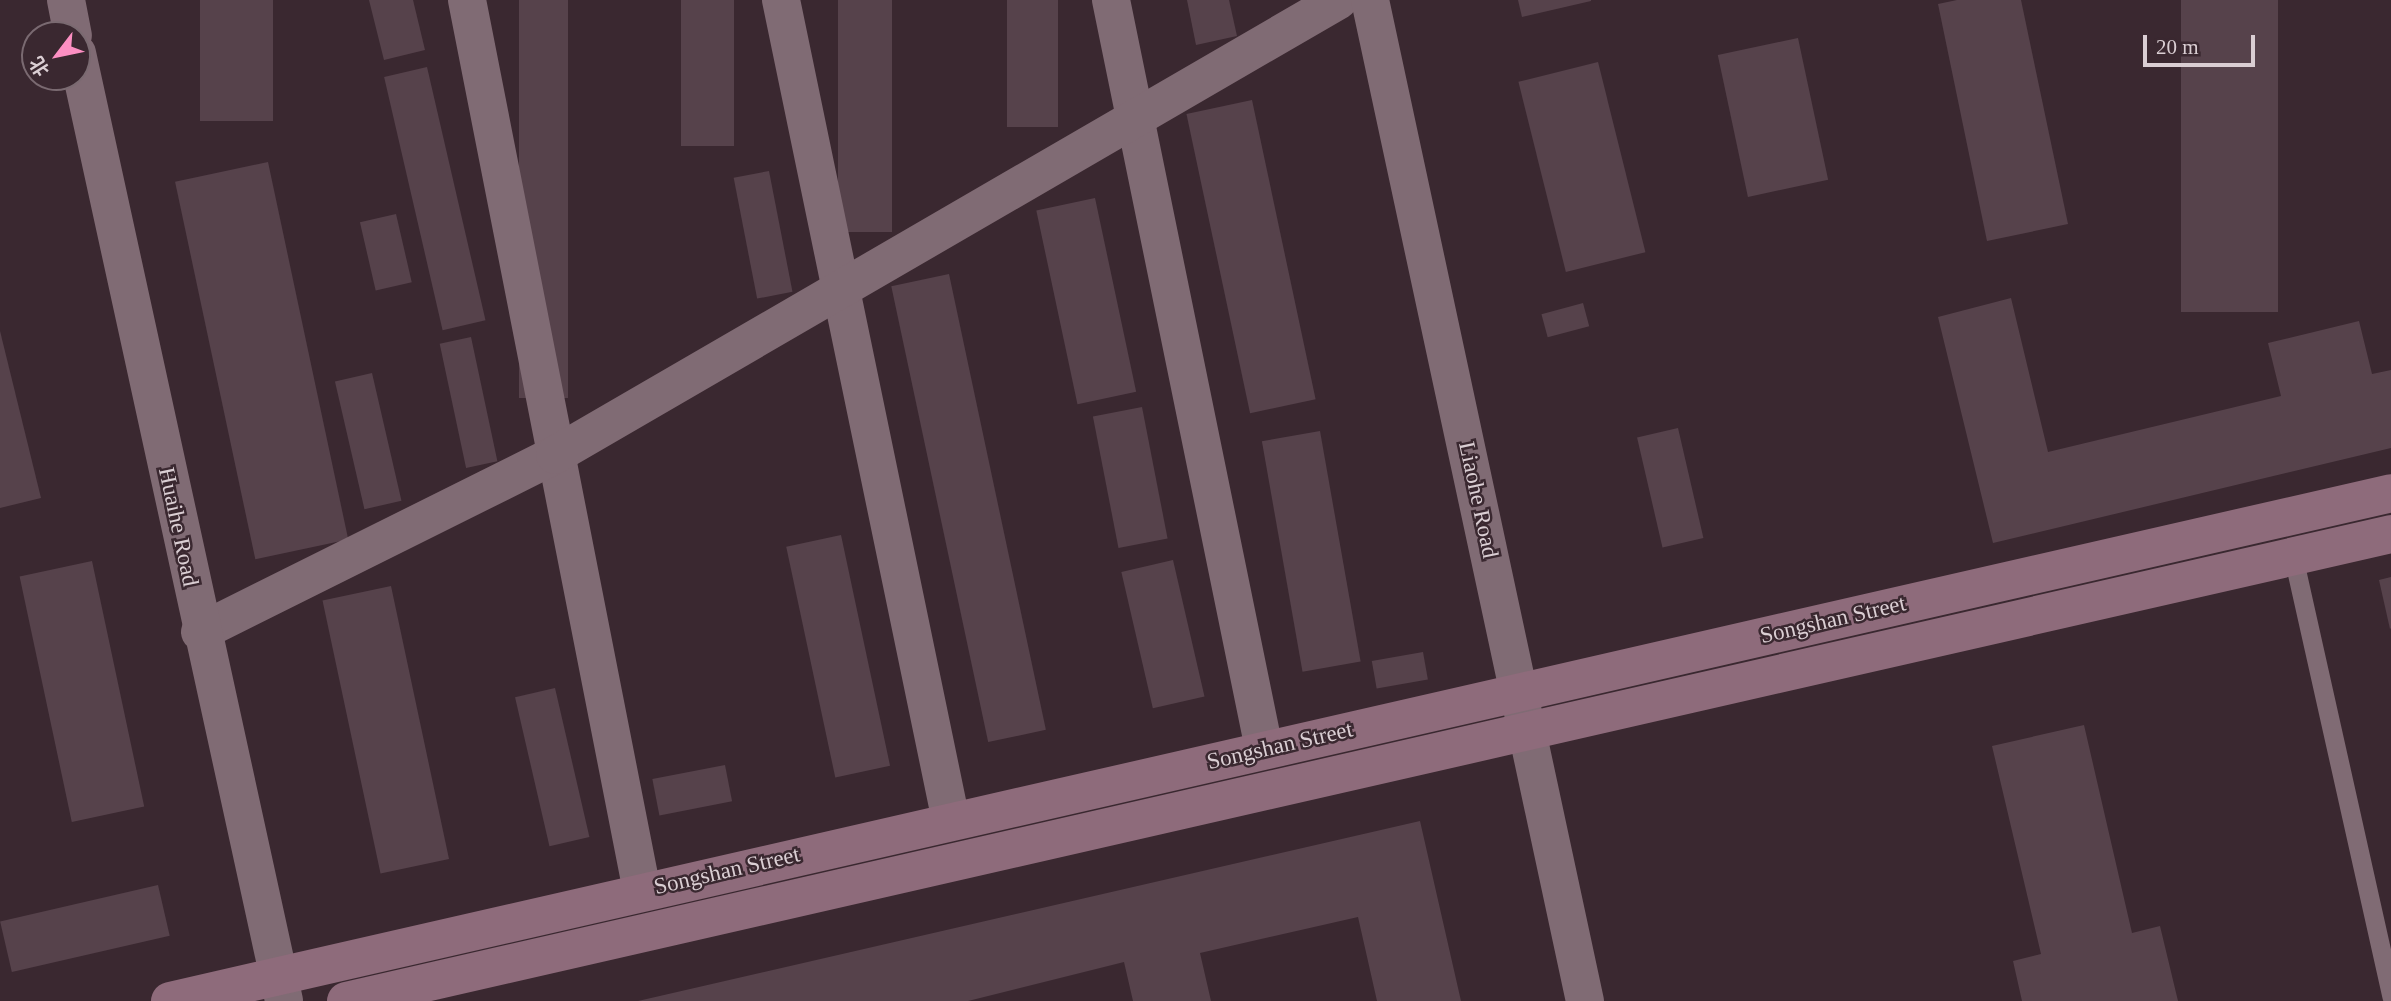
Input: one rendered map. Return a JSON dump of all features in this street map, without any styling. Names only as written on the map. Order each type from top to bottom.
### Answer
[{"type":"main road","name":"Songshan Street","points":[[170,1001],[281,989],[642,891],[2391,493]]},
{"type":"main road","name":"Songshan Street","points":[[346,1001],[2391,534]]},
{"type":"street","points":[[66,0],[70,21]]},
{"type":"street","points":[[467,0],[642,891]]},
{"type":"street","points":[[781,0],[838,294],[951,821]]},
{"type":"street","points":[[1111,0],[1264,750]]},
{"type":"street","points":[[200,632],[555,454],[1135,123],[1339,0]]},
{"type":"street","name":"Liaohe Road","points":[[1370,0],[1585,1001]]},
{"type":"street","name":"Huaihe Road","points":[[85,91],[200,632],[281,989]]},
{"type":"lane","points":[[2293,556],[2391,996]]},
{"type":"building","points":[[200,0],[273,0],[273,121],[200,121]]},
{"type":"building","points":[[369,0],[413,0],[425,50],[384,60]]},
{"type":"building","points":[[519,0],[568,0],[568,398],[519,398]]},
{"type":"building","points":[[681,0],[734,0],[734,146],[681,146]]},
{"type":"building","points":[[838,0],[892,0],[892,232],[838,232]]},
{"type":"building","points":[[1007,0],[1058,0],[1058,127],[1007,127]]},
{"type":"building","points":[[1187,0],[1229,0],[1237,36],[1196,45]]},
{"type":"building","points":[[1518,0],[1591,0],[1591,1],[1522,17]]},
{"type":"building","points":[[1957,0],[2021,0],[2068,224],[1987,241],[1938,4]]},
{"type":"building","points":[[2181,0],[2278,0],[2278,312],[2181,312]]},
{"type":"building","points":[[1798,38],[1828,180],[1748,197],[1718,55]]},
{"type":"building","points":[[1598,62],[1645,252],[1566,272],[1518,82]]},
{"type":"building","points":[[427,67],[485,320],[443,330],[384,77]]},
{"type":"building","points":[[1252,100],[1316,399],[1250,413],[1186,114]]},
{"type":"building","points":[[268,162],[348,540],[255,559],[175,182]]},
{"type":"building","points":[[769,171],[792,292],[757,299],[734,178]]},
{"type":"building","points":[[1095,198],[1136,392],[1077,404],[1036,210]]},
{"type":"building","points":[[396,214],[412,282],[376,291],[360,222]]},
{"type":"building","points":[[949,274],[1046,730],[988,742],[891,286]]},
{"type":"building","points":[[2011,298],[2048,452],[2281,396],[2268,343],[2359,321],[2372,374],[2391,370],[2391,448],[1993,543],[1938,317]]},
{"type":"building","points":[[1583,303],[1589,326],[1548,337],[1541,314]]},
{"type":"building","points":[[0,331],[41,498],[0,508]]},
{"type":"building","points":[[471,337],[497,461],[466,468],[440,344]]},
{"type":"building","points":[[372,373],[401,501],[364,509],[335,382]]},
{"type":"building","points":[[1142,407],[1168,539],[1118,548],[1093,417]]},
{"type":"building","points":[[1678,428],[1703,538],[1662,548],[1637,437]]},
{"type":"building","points":[[1320,431],[1361,661],[1303,672],[1262,441]]},
{"type":"building","points":[[841,535],[890,766],[835,777],[786,547]]},
{"type":"building","points":[[1173,560],[1204,696],[1153,708],[1121,572]]},
{"type":"building","points":[[92,561],[144,807],[72,822],[20,576]]},
{"type":"building","points":[[2391,577],[2391,628],[2390,629],[2379,580]]},
{"type":"building","points":[[391,586],[449,859],[381,873],[323,601]]},
{"type":"building","points":[[1423,652],[1428,680],[1377,689],[1372,661]]},
{"type":"building","points":[[555,688],[589,837],[549,846],[515,697]]},
{"type":"building","points":[[2084,725],[2132,933],[2160,926],[2178,1001],[2022,1001],[2013,961],[2041,954],[1992,746]]},
{"type":"building","points":[[725,765],[732,801],[659,815],[652,779]]},
{"type":"building","points":[[1420,821],[1461,1001],[1377,1001],[1358,917],[1200,953],[1211,1001],[1133,1001],[1124,962],[968,1001],[638,1001]]},
{"type":"building","points":[[158,885],[170,936],[12,972],[0,921]]}]
